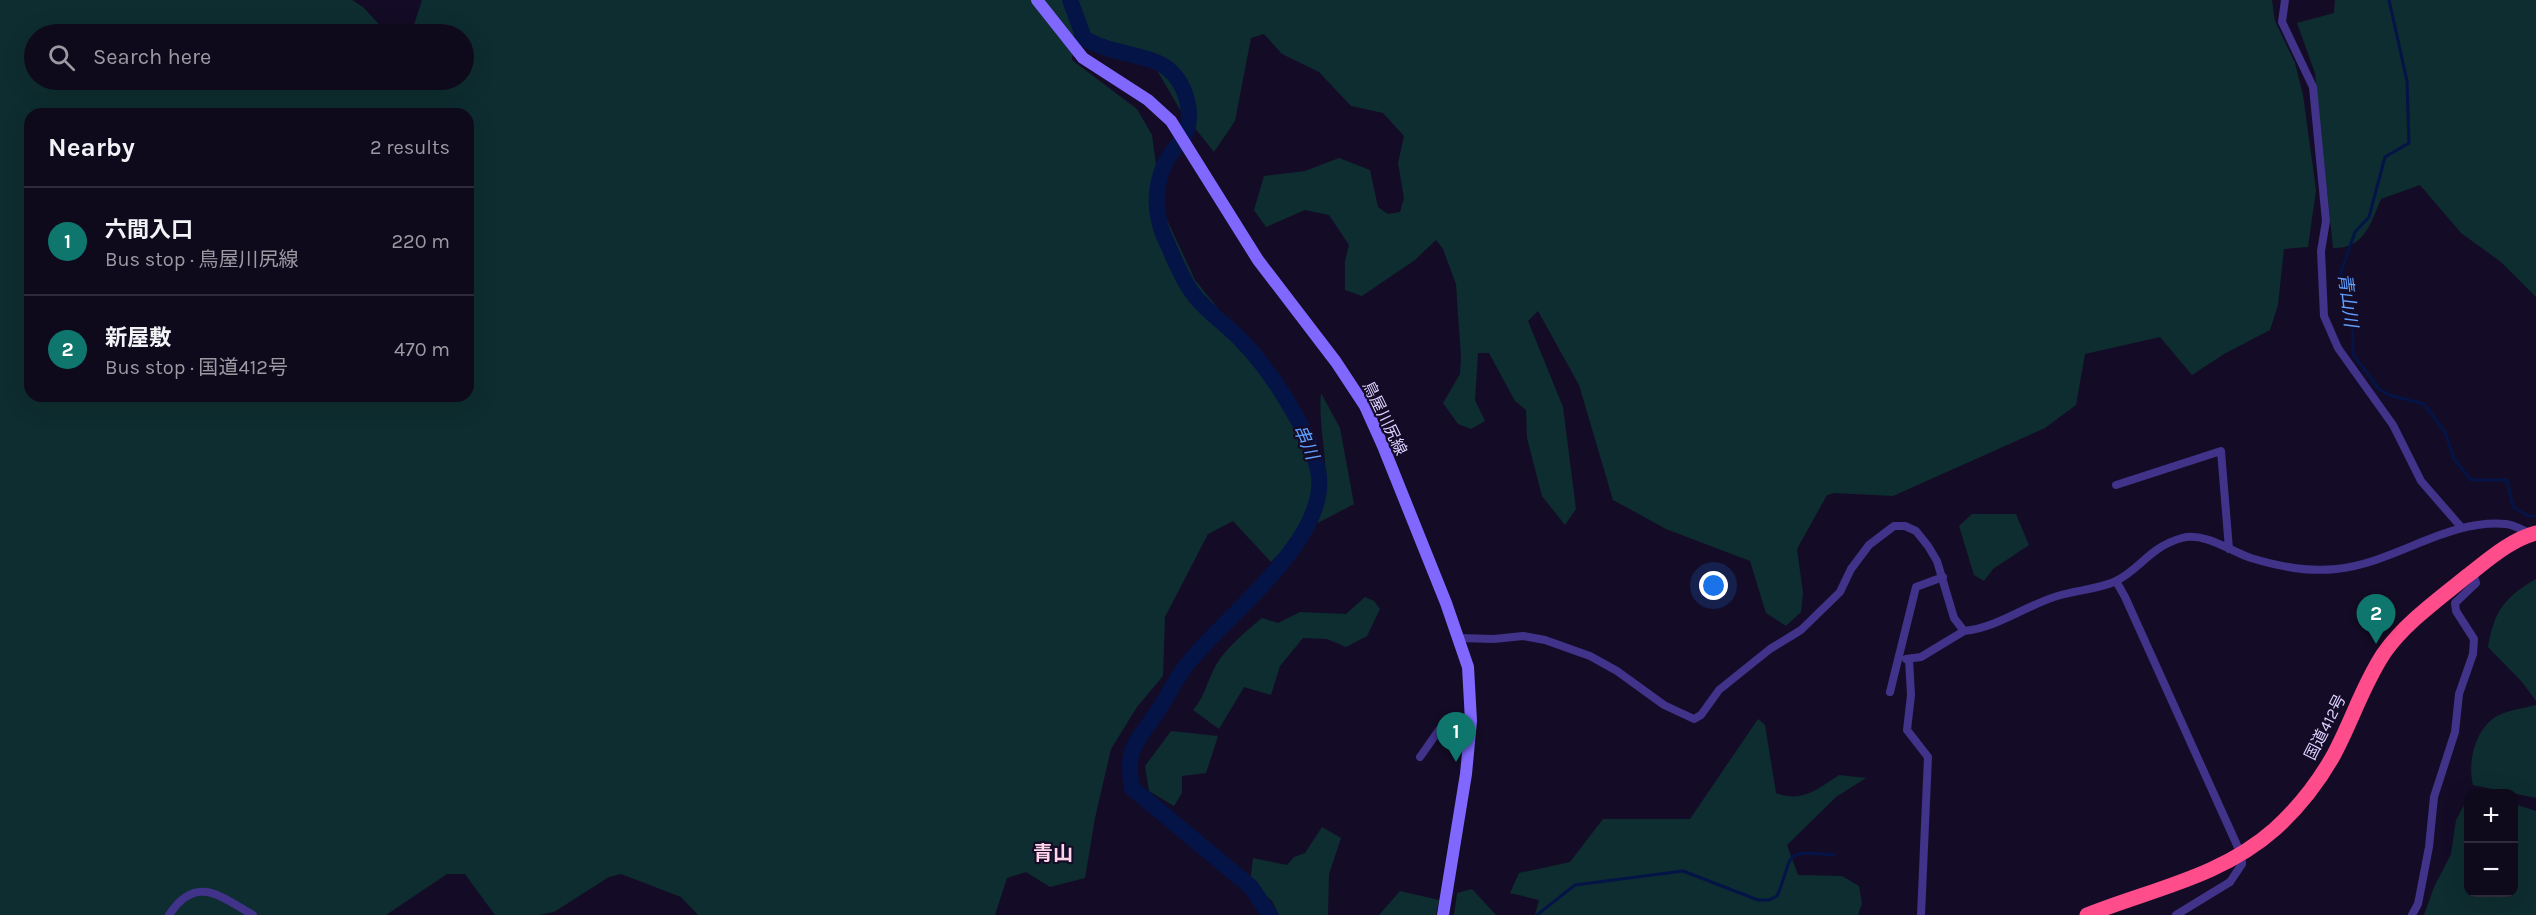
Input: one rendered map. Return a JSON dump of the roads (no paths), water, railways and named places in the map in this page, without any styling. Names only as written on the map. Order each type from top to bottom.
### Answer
[{"type":"highway","name":"国道412号","points":[[2087,915],[2122,901],[2197,878],[2241,854],[2275,829],[2318,779],[2332,757],[2363,691],[2386,651],[2431,605],[2500,552],[2534,533]]},
{"type":"main road","name":"鳥屋川尻線","points":[[1036,0],[1083,58],[1148,100],[1171,121],[1238,230],[1336,362],[1365,406],[1459,638],[1468,667],[1471,721],[1455,856],[1443,915]]},
{"type":"street","points":[[2285,0],[2282,22],[2313,87],[2325,211],[2321,251],[2324,316],[2338,348],[2393,425],[2421,481],[2462,526]]},
{"type":"street","points":[[2116,485],[2221,451],[2229,549]]},
{"type":"street","points":[[1898,659],[1921,657],[1964,631],[2009,619],[2060,595],[2116,582],[2163,544],[2186,537],[2204,538],[2229,549],[2284,566],[2336,570],[2383,557],[2462,526],[2508,524],[2534,533]]},
{"type":"street","points":[[1459,638],[1494,639],[1523,636],[1545,640],[1590,656],[1617,671],[1664,705],[1694,719],[1701,715],[1719,690],[1770,649],[1800,630],[1840,592],[1851,569],[1869,545],[1894,526],[1905,526],[1916,531],[1937,561],[1954,618],[1964,631]]},
{"type":"street","points":[[2412,915],[2418,904],[2429,847],[2434,797],[2455,732],[2459,694],[2473,654],[2474,639],[2456,611],[2455,603],[2476,583],[2473,572]]},
{"type":"street","points":[[1890,692],[1916,587],[1943,577]]},
{"type":"street","points":[[2116,582],[2130,607],[2241,854],[2242,864],[2230,882],[2176,915]]},
{"type":"street","points":[[1909,659],[1911,695],[1907,730],[1928,757],[1921,915]]},
{"type":"street","points":[[1420,756],[1439,730],[1471,721]]},
{"type":"street","points":[[169,915],[187,896],[201,890],[218,895],[253,915]]},
{"type":"waterway","name":"串川","points":[[1070,0],[1084,38],[1105,47],[1159,63],[1167,68],[1180,83],[1188,102],[1188,123],[1186,132],[1167,160],[1160,178],[1157,197],[1160,226],[1183,277],[1194,295],[1242,341],[1276,384],[1306,436],[1318,470],[1318,496],[1309,522],[1293,549],[1248,601],[1185,667],[1133,748],[1130,765],[1132,788],[1251,887],[1270,915]]},
{"type":"waterway","name":"青山川","points":[[2389,0],[2407,81],[2409,143],[2385,157],[2369,217],[2355,232],[2341,272],[2344,289],[2352,306],[2353,354],[2378,388],[2389,395],[2424,404],[2445,432],[2454,459],[2471,480],[2507,480],[2513,507],[2528,516],[2536,516]]},
{"type":"waterway","points":[[1537,915],[1575,885],[1683,871],[1758,900],[1769,900],[1777,896],[1788,863],[1792,858],[1804,853],[1834,855]]},
{"type":"place","name":"新屋敷","points":[[2376,644]]},
{"type":"place","name":"六間入口","points":[[1456,762]]},
{"type":"district","name":"青山","points":[[1053,853]]}]
